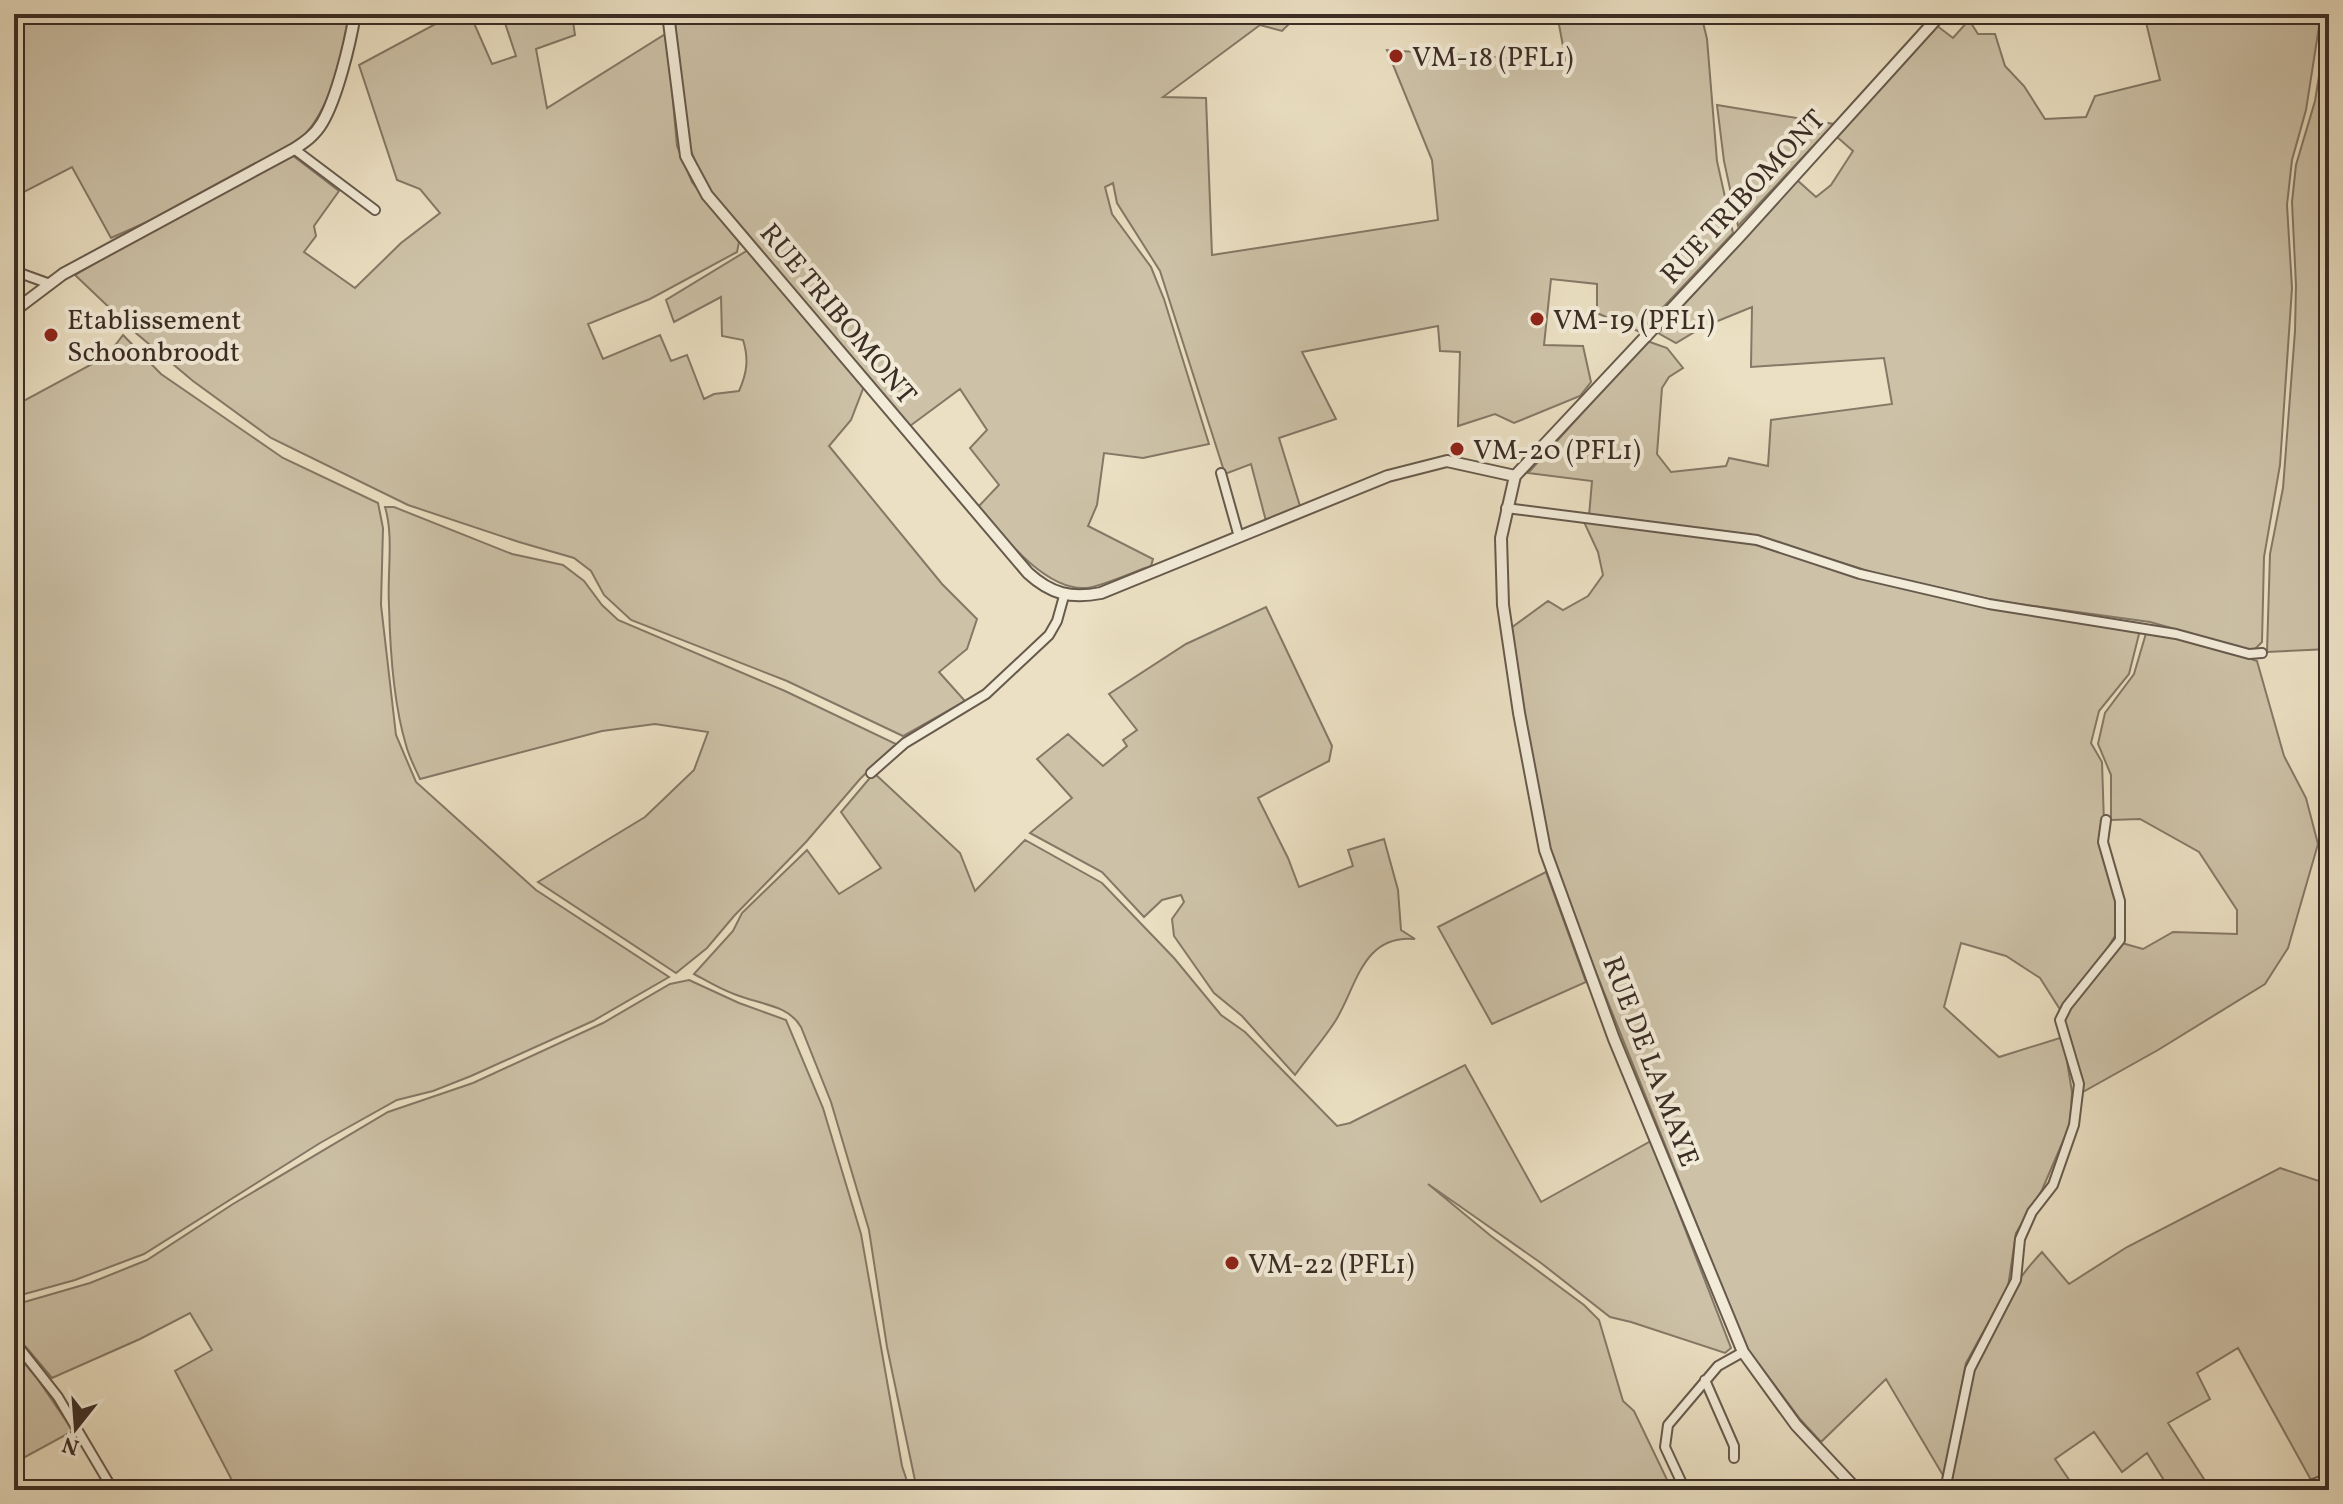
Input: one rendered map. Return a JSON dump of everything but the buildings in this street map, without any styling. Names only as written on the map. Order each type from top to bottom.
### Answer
[{"type":"street","points":[[14,311],[50,284],[294,149],[314,134],[327,114],[355,14]]},
{"type":"street","name":"RUE TRIBOMONT","points":[[668,14],[686,156],[707,195],[1028,573],[1042,586],[1064,596]]},
{"type":"street","name":"RUE TRIBOMONT","points":[[1515,476],[1739,237],[1941,14]]},
{"type":"street","points":[[294,149],[375,210]]},
{"type":"street","points":[[14,271],[50,284]]},
{"type":"street","points":[[871,773],[905,743],[986,694],[1049,635],[1057,621],[1064,596],[1082,597],[1101,593],[1388,476],[1447,461],[1515,476]]},
{"type":"street","points":[[1221,473],[1239,537]]},
{"type":"street","name":"RUE DE LA MAYE","points":[[1515,476],[1506,508],[1500,561],[1503,605],[1519,713],[1545,850],[1614,1039],[1743,1352],[1796,1425],[1857,1490]]},
{"type":"street","points":[[1506,508],[1757,540],[1860,574],[1989,604],[2176,634],[2249,654],[2262,653]]},
{"type":"street","points":[[1945,1490],[1970,1369],[2016,1280],[2020,1239],[2032,1212],[2053,1185],[2074,1125],[2079,1084],[2060,1020],[2067,1006],[2120,940],[2120,901],[2103,842],[2106,820]]},
{"type":"street","points":[[14,1341],[58,1397],[113,1490]]},
{"type":"street","points":[[1685,1490],[1665,1447],[1668,1425],[1705,1380],[1728,1359],[1743,1352]]},
{"type":"street","points":[[1705,1380],[1734,1446],[1734,1458]]},
{"type":"street","points":[[2297,1490],[2329,1478]]},
{"type":"shaded area","points":[[14,14],[349,14],[334,82],[320,113],[300,140],[156,218],[111,238],[72,167],[24,192],[14,188]]},
{"type":"shaded area","points":[[454,14],[470,14],[492,64],[516,56],[502,14],[572,14],[575,35],[536,49],[547,108],[667,33],[677,146],[692,182],[739,242],[737,252],[650,299],[588,324],[603,359],[660,335],[671,361],[687,355],[704,399],[714,394],[739,391],[746,366],[743,340],[722,336],[721,297],[674,322],[666,300],[748,250],[706,188],[689,146],[674,14],[1299,14],[1282,31],[1260,25],[1163,97],[1206,98],[1212,255],[1438,220],[1432,160],[1387,50],[1566,62],[1557,14],[1701,14],[1707,39],[1717,161],[1733,233],[1640,332],[1597,313],[1597,284],[1551,279],[1544,345],[1583,346],[1591,382],[1580,396],[1514,423],[1495,414],[1458,426],[1460,352],[1440,351],[1438,326],[1302,352],[1336,419],[1279,438],[1300,506],[1266,521],[1251,464],[1225,474],[1160,271],[1117,203],[1113,183],[1105,187],[1112,214],[1151,267],[1164,299],[1209,444],[1143,458],[1104,453],[1097,505],[1088,526],[1153,559],[1151,566],[1100,585],[1071,587],[1055,581],[1026,559],[978,507],[999,485],[970,448],[987,430],[960,389],[910,426],[868,376],[851,420],[829,446],[942,584],[977,619],[967,649],[939,672],[965,701],[903,736],[787,681],[631,620],[604,595],[591,571],[574,558],[408,505],[271,438],[193,381],[137,334],[75,275],[292,155],[339,191],[314,226],[316,236],[304,252],[355,288],[401,243],[440,213],[420,189],[397,180],[359,65]]},
{"type":"shaded area","points":[[2144,14],[2321,14],[2306,110],[2292,160],[2287,205],[2292,288],[2280,465],[2264,557],[2262,642],[2253,651],[2150,622],[1997,601],[1878,574],[1752,535],[1589,516],[1592,481],[1528,473],[1647,341],[1667,348],[1683,368],[1669,377],[1662,388],[1657,454],[1671,472],[1726,466],[1729,458],[1768,466],[1771,420],[1892,404],[1884,358],[1751,367],[1752,307],[1703,327],[1676,343],[1658,333],[1797,180],[1816,197],[1831,185],[1853,151],[1837,137],[1936,25],[1953,38],[1969,20],[1978,34],[1995,34],[2005,66],[2024,86],[2045,119],[2086,117],[2095,96],[2160,80]]},
{"type":"shaded area","points":[[2329,14],[2329,649],[2267,652],[2270,554],[2283,488],[2295,331],[2292,202],[2296,165],[2315,101]]},
{"type":"shaded area","points":[[1717,105],[1834,124],[1738,226],[1724,161]]},
{"type":"shaded area","points":[[123,335],[161,374],[283,458],[378,503],[383,528],[381,605],[396,735],[416,782],[536,890],[669,977],[593,1021],[471,1076],[433,1091],[397,1100],[320,1143],[144,1254],[75,1280],[14,1297],[14,406],[107,356]]},
{"type":"shaded area","points":[[385,507],[394,507],[512,554],[563,565],[584,581],[618,620],[785,691],[896,744],[860,779],[707,948],[676,973],[538,882],[645,817],[694,770],[708,732],[655,724],[602,731],[420,779],[407,749],[395,694],[389,622],[389,530]]},
{"type":"shaded area","points":[[1584,522],[1747,542],[1856,576],[2140,630],[2129,674],[2099,711],[2091,743],[2102,762],[2104,823],[2116,896],[2116,934],[2102,958],[2061,1011],[2040,978],[2006,956],[1961,943],[1944,1007],[1999,1057],[2063,1037],[2072,1092],[2070,1125],[2042,1190],[2016,1233],[2008,1287],[1966,1363],[1944,1477],[1886,1379],[1821,1442],[1746,1347],[1555,870],[1542,819],[1511,628],[1548,601],[1563,610],[1588,596],[1603,575],[1598,552]]},
{"type":"shaded area","points":[[1266,607],[1332,746],[1329,761],[1258,798],[1299,887],[1353,866],[1348,850],[1384,839],[1398,890],[1401,930],[1415,939],[1398,940],[1373,953],[1364,964],[1336,1020],[1295,1075],[1242,1016],[1214,993],[1174,936],[1172,919],[1184,902],[1181,895],[1162,900],[1144,917],[1102,872],[1030,833],[1072,798],[1037,759],[1068,734],[1103,766],[1127,746],[1123,740],[1137,730],[1109,694],[1186,644]]},
{"type":"shaded area","points":[[2147,630],[2188,638],[2257,661],[2284,756],[2306,798],[2318,844],[2288,948],[2265,984],[2081,1093],[2064,1020],[2069,1005],[2118,942],[2143,949],[2173,932],[2237,934],[2237,910],[2199,852],[2140,819],[2111,820],[2111,775],[2098,744],[2105,713],[2134,674]]},
{"type":"shaded area","points":[[874,773],[960,853],[975,891],[1025,840],[1102,883],[1174,958],[1221,1015],[1245,1032],[1337,1126],[1350,1123],[1465,1065],[1541,1202],[1651,1141],[1731,1348],[1725,1353],[1610,1317],[1541,1263],[1428,1184],[1491,1236],[1584,1305],[1599,1320],[1623,1401],[1634,1411],[1672,1490],[995,1490],[969,1484],[948,1490],[917,1490],[887,1347],[869,1230],[831,1102],[801,1027],[780,1009],[729,992],[694,974],[733,931],[742,913],[807,850],[839,894],[881,868],[841,812]]},
{"type":"shaded area","points":[[1546,872],[1586,982],[1492,1024],[1438,927]]},
{"type":"shaded area","points":[[689,980],[786,1020],[823,1108],[861,1234],[902,1466],[910,1490],[237,1490],[175,1371],[212,1350],[190,1313],[52,1378],[14,1333],[14,1305],[90,1283],[147,1260],[233,1204],[388,1112],[473,1083],[603,1023],[670,984]]},
{"type":"shaded area","points":[[2280,1168],[2319,1181],[2329,1199],[2329,1472],[2311,1480],[2238,1348],[2197,1373],[2210,1399],[2168,1423],[2211,1490],[2170,1490],[2147,1453],[2122,1472],[2094,1432],[2055,1459],[2076,1490],[1950,1490],[1960,1426],[1977,1363],[2003,1304],[2042,1252],[2069,1284],[2127,1247]]},
{"type":"shaded area","points":[[14,1351],[37,1378],[73,1431],[14,1463]]},
{"type":"place","name":"VM-18 (PFL1)","points":[[1396,56]]},
{"type":"place","name":"VM-19 (PFL1)","points":[[1537,319]]},
{"type":"place","name":"Etablissement Schoonbroodt","points":[[51,335]]},
{"type":"place","name":"VM-20 (PFL1)","points":[[1457,449]]},
{"type":"place","name":"VM-22 (PFL1)","points":[[1232,1263]]}]
